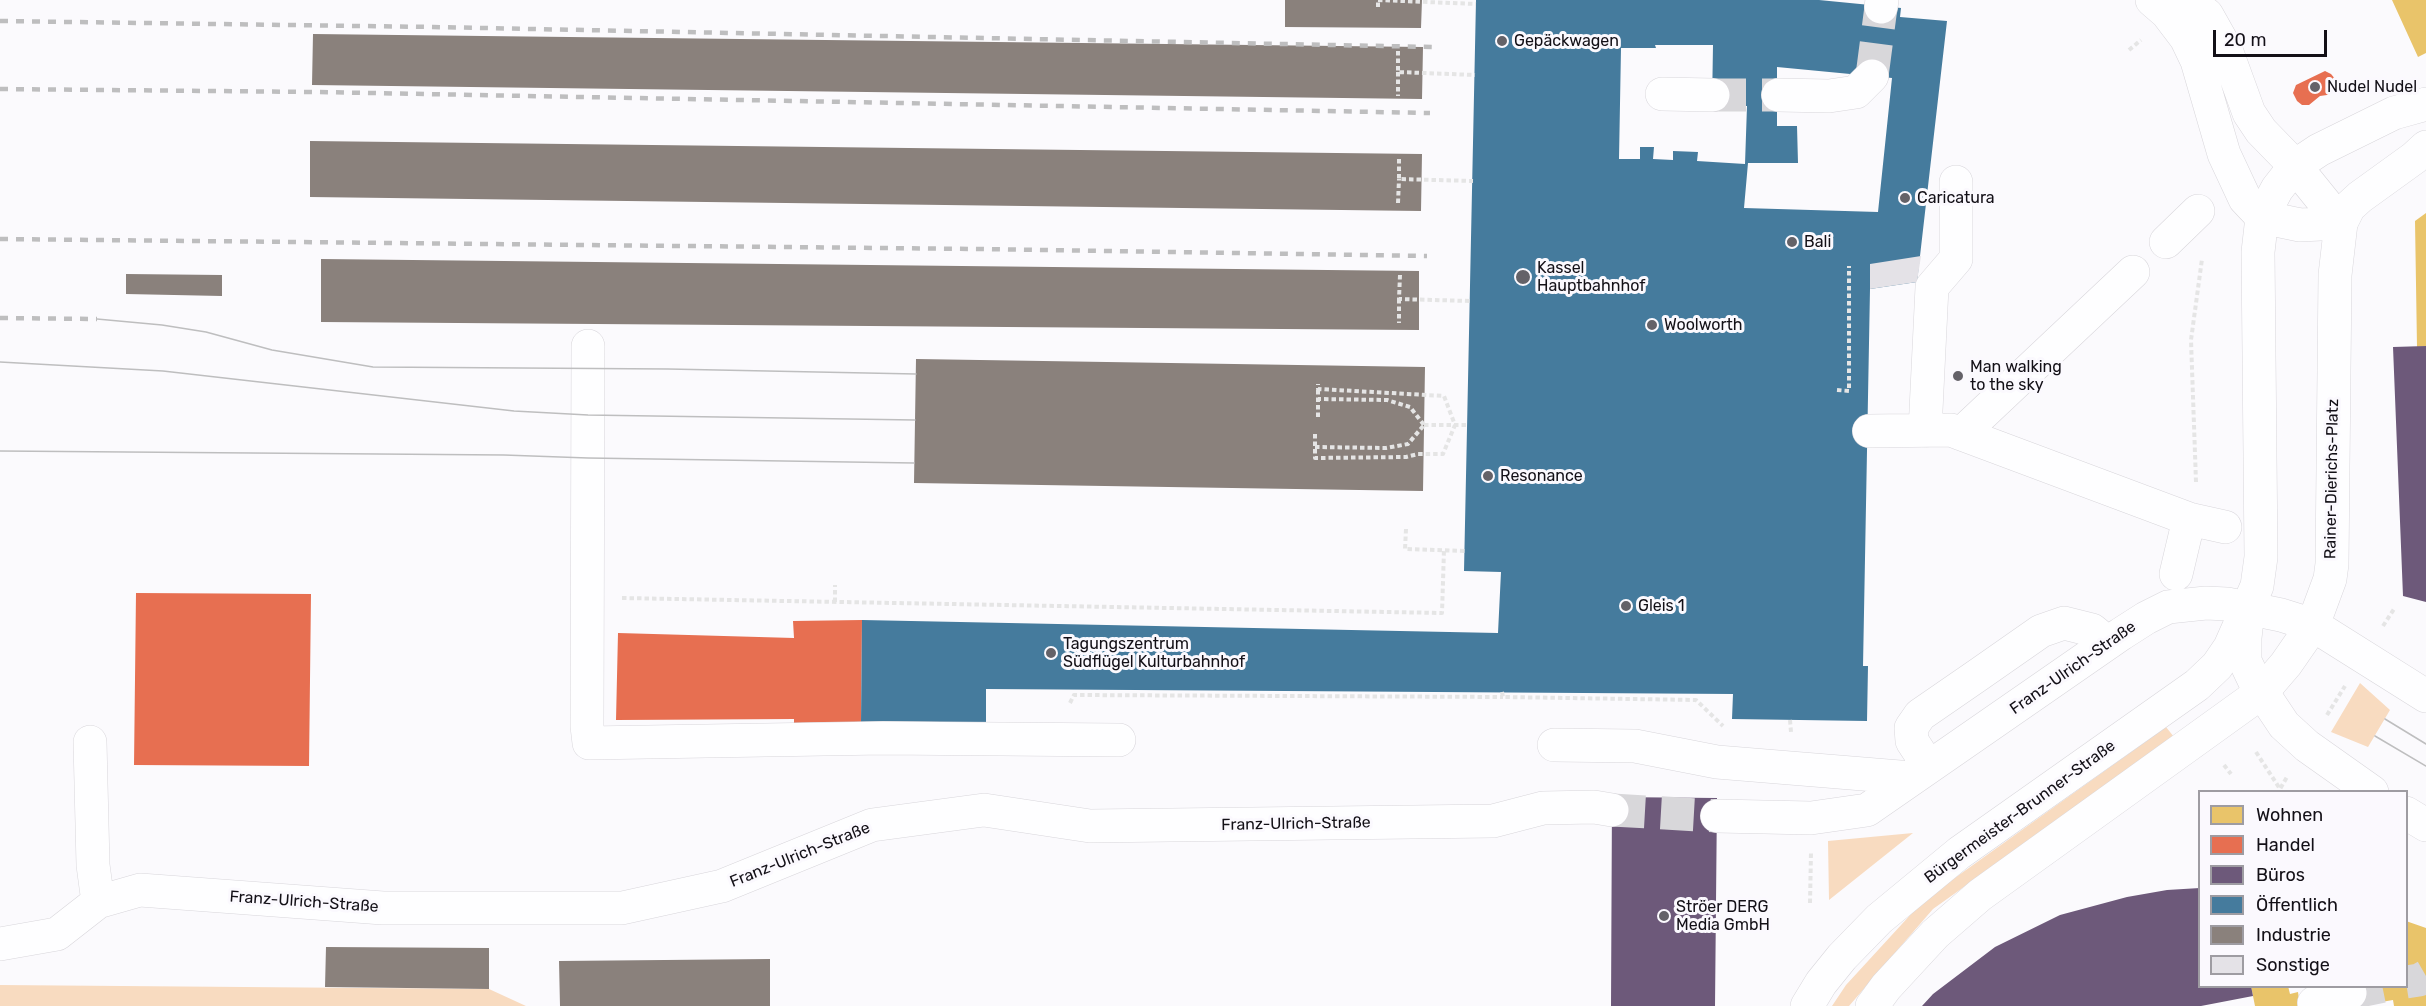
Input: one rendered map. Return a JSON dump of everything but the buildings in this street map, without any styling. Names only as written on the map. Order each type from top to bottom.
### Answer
[{"type":"street","points":[[2152,0],[2167,13],[2186,38],[2197,61],[2224,154],[2245,199],[2262,217],[2300,225],[2350,210],[2426,147]]},
{"type":"street","points":[[2188,0],[2207,15],[2225,47],[2249,113],[2261,131],[2295,166],[2350,210]]},
{"type":"street","points":[[1778,95],[1829,96],[1856,92],[1872,76]]},
{"type":"street","points":[[1662,94],[1713,95]]},
{"type":"street","points":[[2370,790],[2314,735],[2284,725],[2262,692],[2246,661],[2245,638],[2248,608],[2257,586],[2261,557],[2258,252],[2262,217],[2277,189],[2295,166],[2319,150],[2394,113],[2426,104]]},
{"type":"street","points":[[1925,430],[1932,287],[1956,260],[1956,182]]},
{"type":"street","name":"Rainer-Dierichs-Platz","points":[[1872,1006],[1886,987],[1935,934],[1980,895],[2262,692],[2313,625],[2330,579],[2332,564],[2335,275],[2350,210]]},
{"type":"street","points":[[2166,242],[2198,211]]},
{"type":"street","points":[[1961,434],[2133,272]]},
{"type":"street","points":[[588,346],[586,598],[589,743],[882,738],[1119,741]]},
{"type":"street","points":[[1869,431],[1951,430],[2204,523],[2176,574]]},
{"type":"street","name":"Franz-Ulrich-Straße","points":[[1717,816],[1811,818],[1867,810],[2108,643],[2146,618],[2168,607],[2206,603],[2248,608],[2313,625],[2426,696]]},
{"type":"street","name":"Bürgermeister-Brunner-Straße","points":[[1807,1006],[1821,983],[1842,957],[1879,919],[1959,853],[2197,685],[2217,666],[2230,647],[2248,608]]},
{"type":"street","points":[[1554,745],[1635,746],[1717,762],[1920,772],[1911,728],[1920,715],[2041,631],[2064,623],[2092,630],[2108,643]]},
{"type":"street","points":[[90,742],[93,865],[99,902]]},
{"type":"street","name":"Franz-Ulrich-Straße","points":[[0,944],[57,934],[99,902],[140,890],[383,908],[622,908],[722,886],[872,825],[984,810],[1090,826],[1493,821],[1543,808],[1594,807],[1612,810]]},
{"type":"street","points":[[2408,814],[2426,825]]},
{"type":"street","points":[[2315,1006],[2314,1003],[2350,993]]},
{"type":"path","points":[[1378,7],[1378,0],[1476,4]]},
{"type":"path","points":[[2129,50],[2149,33]]},
{"type":"path","points":[[1398,51],[1398,96]]},
{"type":"path","points":[[1398,72],[1475,75]]},
{"type":"path","points":[[1398,203],[1399,159]]},
{"type":"path","points":[[1399,179],[1473,182]]},
{"type":"path","points":[[2203,250],[2191,340],[2204,523]]},
{"type":"path","points":[[1837,390],[1849,391],[1849,266]]},
{"type":"path","points":[[1399,322],[1400,275]]},
{"type":"path","points":[[1399,299],[1470,301]]},
{"type":"path","points":[[1315,434],[1315,459],[1406,458],[1418,454],[1443,454],[1455,425],[1443,396],[1407,392],[1318,387],[1317,417]]},
{"type":"path","points":[[1318,399],[1387,400],[1410,407],[1424,425]]},
{"type":"path","points":[[1316,447],[1386,448],[1408,444],[1424,425],[1468,425]]},
{"type":"path","points":[[1406,529],[1405,549],[1465,551]]},
{"type":"path","points":[[586,598],[1442,613],[1444,550]]},
{"type":"path","points":[[835,585],[835,602]]},
{"type":"path","points":[[2314,735],[2351,678]]},
{"type":"path","points":[[1055,739],[1074,695],[1503,698]]},
{"type":"path","points":[[2261,760],[2280,789]]},
{"type":"path","points":[[2224,765],[2231,774]]},
{"type":"path","points":[[1810,903],[1811,847]]},
{"type":"shaded area","points":[[2360,683],[2390,710],[2368,747],[2331,732]]},
{"type":"shaded area","points":[[2166,727],[2174,737],[1933,909],[1849,1006],[1832,1006],[1846,985],[1924,900]]},
{"type":"shaded area","points":[[1913,833],[1829,900],[1828,841]]},
{"type":"shaded area","points":[[0,985],[489,989],[526,1006],[0,1006]]},
{"type":"tunnel","points":[[1872,76],[1881,7]]},
{"type":"tunnel","points":[[1713,95],[1778,95]]},
{"type":"tunnel","points":[[1612,810],[1717,816]]},
{"type":"tunnel","points":[[2408,982],[2426,976]]},
{"type":"tunnel","points":[[2350,993],[2374,988]]},
{"type":"tram line","points":[[97,319],[206,332],[272,350],[373,367],[668,369],[916,374]]},
{"type":"tram line","points":[[0,362],[163,371],[514,411],[588,415],[915,420]]},
{"type":"tram line","points":[[0,451],[504,455],[914,463]]},
{"type":"tram line","points":[[2385,719],[2426,744]]},
{"type":"tram line","points":[[2375,736],[2426,766]]},
{"type":"railway","points":[[0,21],[433,27],[1432,47]]},
{"type":"railway","points":[[0,89],[317,92],[1430,113]]},
{"type":"railway","points":[[0,239],[1427,256]]},
{"type":"railway","points":[[0,318],[97,319]]},
{"type":"place","name":"Gepäckwagen","points":[[1502,41]]},
{"type":"place","name":"Nudel Nudel","points":[[2315,87]]},
{"type":"place","name":"Caricatura","points":[[1905,198]]},
{"type":"place","name":"Bali","points":[[1792,242]]},
{"type":"place","name":"Kassel Hauptbahnhof","points":[[1523,277]]},
{"type":"place","name":"Woolworth","points":[[1652,325]]},
{"type":"place","name":"Man walking to the sky","points":[[1958,376]]},
{"type":"place","name":"Resonance","points":[[1488,476]]},
{"type":"place","name":"Gleis 1","points":[[1626,606]]},
{"type":"place","name":"Tagungszentrum Südflügel Kulturbahnhof","points":[[1051,653]]},
{"type":"place","name":"Ströer DERG Media GmbH","points":[[1664,916]]}]
